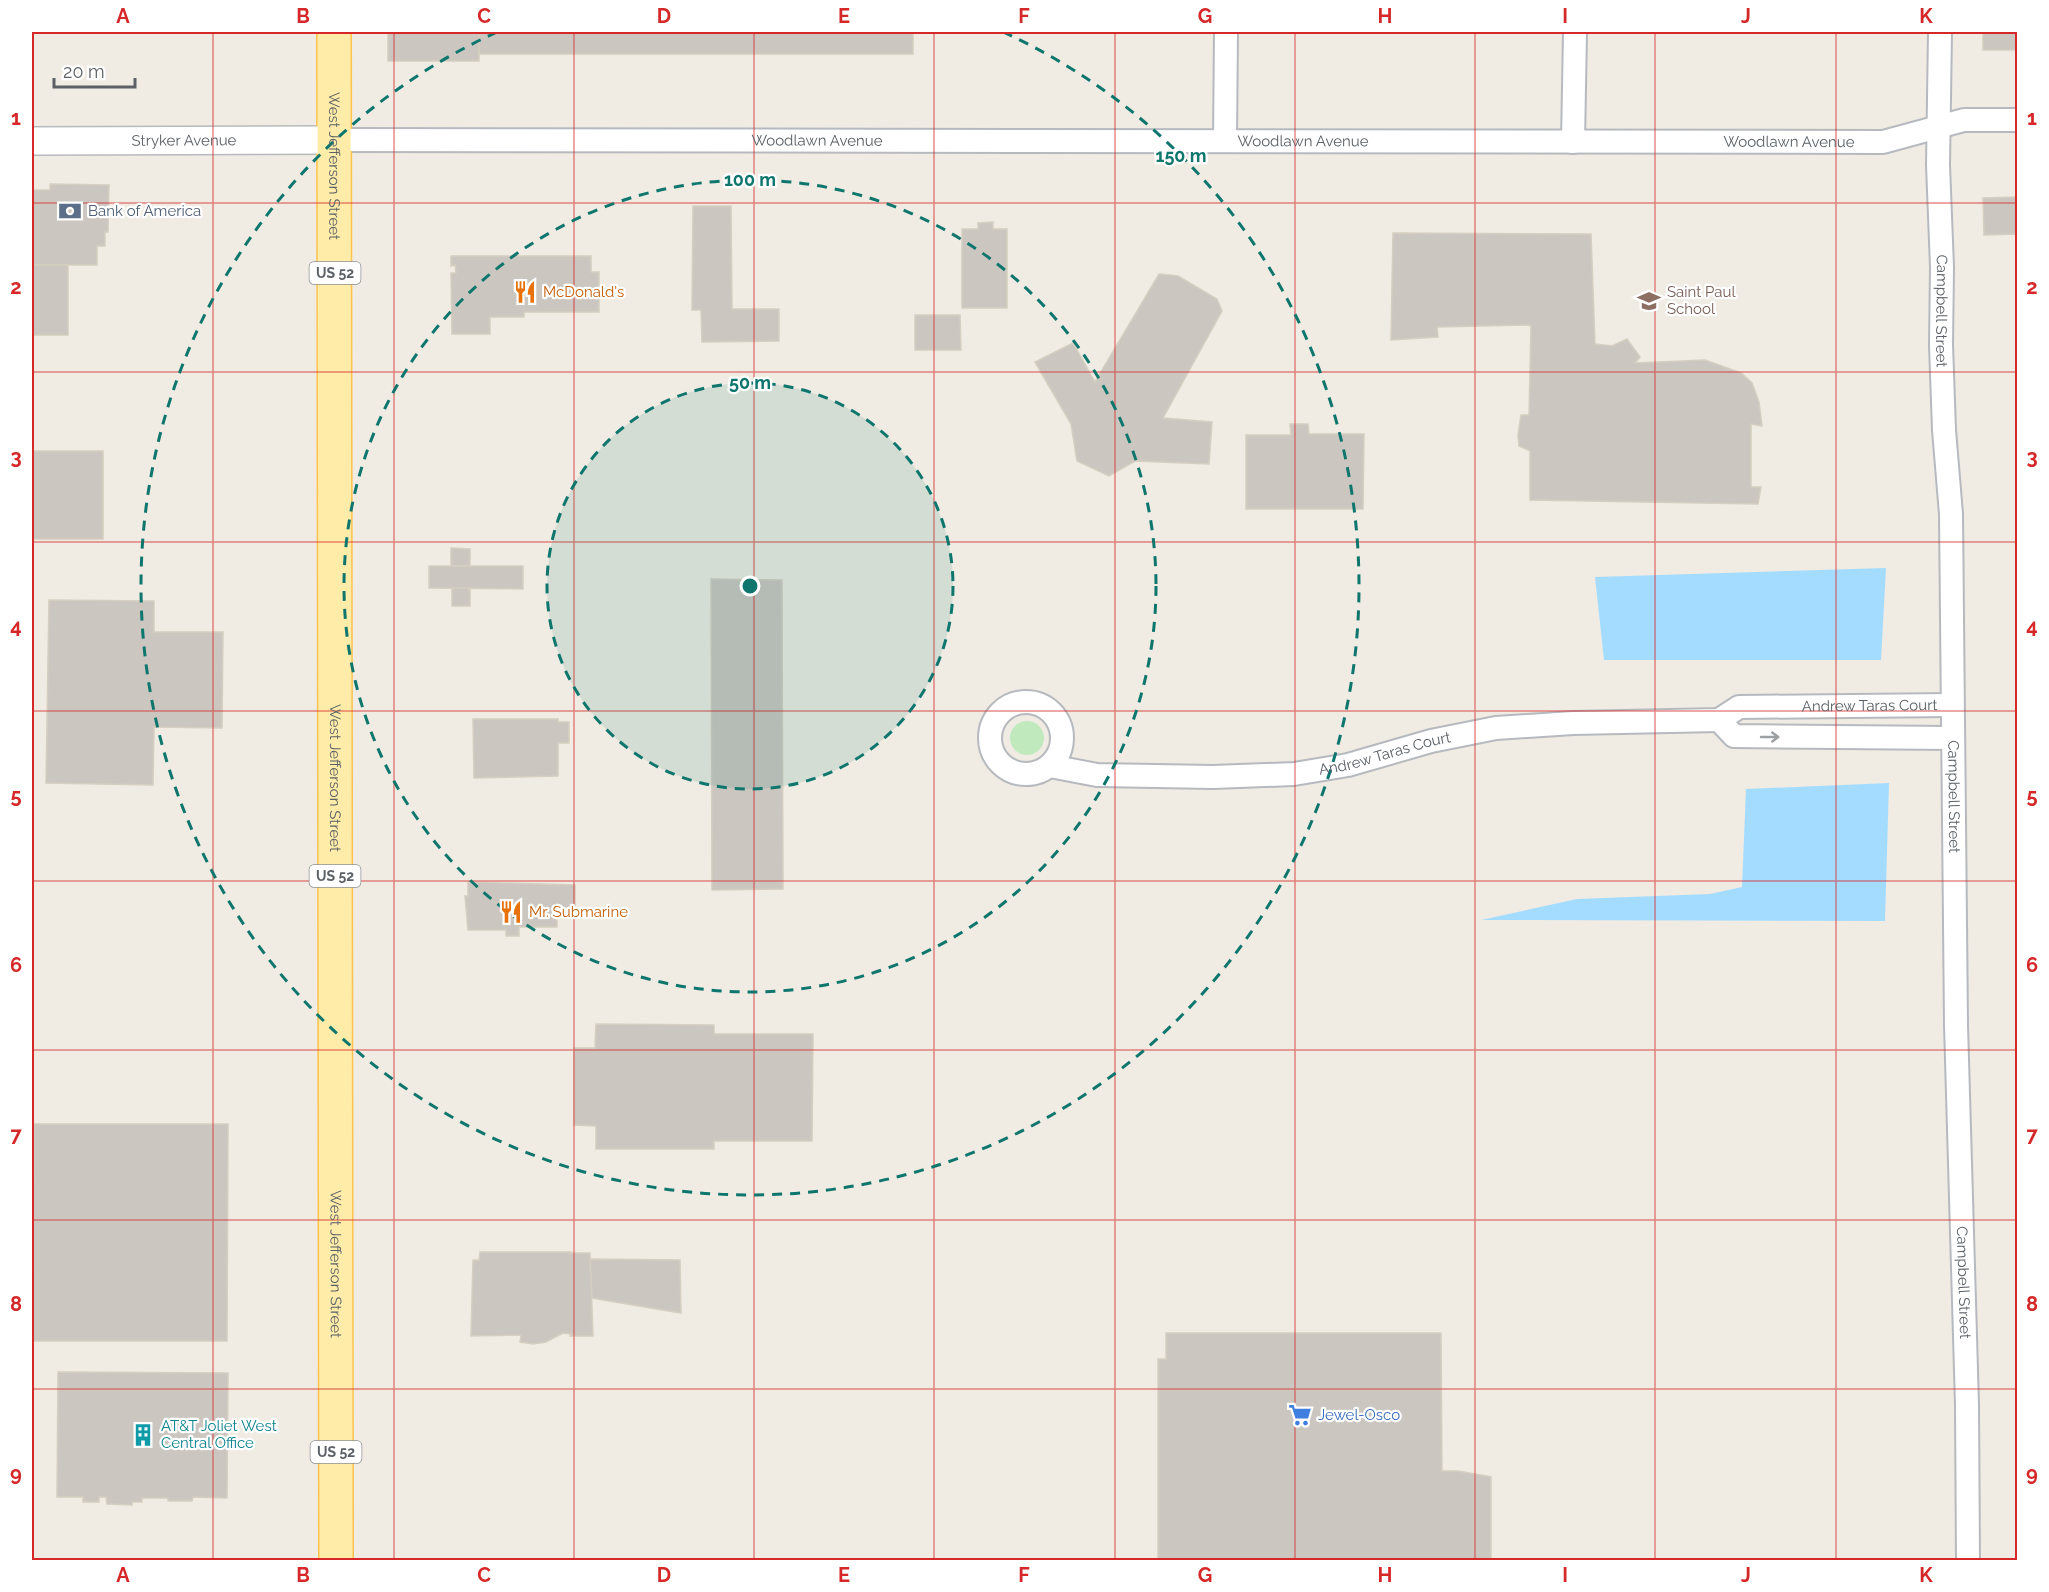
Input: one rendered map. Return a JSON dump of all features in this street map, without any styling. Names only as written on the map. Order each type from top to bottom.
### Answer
[{"type":"main road","name":"West Jefferson Street","points":[[334,32],[336,1560]]},
{"type":"street","points":[[1225,140],[1226,32]]},
{"type":"street","points":[[1573,142],[1575,32]]},
{"type":"street","name":"Campbell Street","points":[[1940,32],[1938,127],[1944,430],[1951,524],[1956,1025],[1967,1405],[1968,1560]]},
{"type":"street","name":"Woodlawn Avenue","points":[[334,140],[1883,142],[1964,120],[2018,120]]},
{"type":"street","name":"Stryker Avenue","points":[[32,141],[334,140]]},
{"type":"street","name":"Andrew Taras Court","points":[[1050,766],[1097,775],[1256,777],[1294,774],[1348,765],[1431,741],[1496,728],[1573,723],[1719,720],[1739,707],[1952,705]]},
{"type":"street","name":"Andrew Taras Court","points":[[1719,720],[1734,736],[1952,738]]},
{"type":"green space","points":[[1027,721],[1039,726],[1044,738],[1039,750],[1027,755],[1015,750],[1010,738],[1015,726]]},
{"type":"water","points":[[1886,568],[1881,660],[1604,660],[1595,577]]},
{"type":"water","points":[[1889,783],[1885,921],[1481,920],[1577,899],[1710,894],[1742,887],[1746,789]]},
{"type":"building","points":[[388,32],[479,32],[479,61],[388,61]]},
{"type":"building","points":[[479,32],[913,32],[913,54],[479,54]]},
{"type":"building","points":[[1983,32],[2018,32],[2018,50],[1983,50]]},
{"type":"building","name":"Bank of America","points":[[50,184],[109,185],[108,232],[105,232],[105,246],[97,246],[97,265],[32,265],[32,190],[50,190]]},
{"type":"building","points":[[2018,197],[2018,234],[1984,235],[1983,198]]},
{"type":"building","points":[[693,206],[731,206],[732,309],[779,309],[779,341],[702,342],[701,310],[692,310]]},
{"type":"building","points":[[993,222],[993,229],[1007,229],[1007,308],[962,308],[962,229],[978,229],[978,223]]},
{"type":"building","points":[[1393,233],[1591,234],[1595,344],[1612,346],[1627,339],[1640,357],[1635,363],[1705,360],[1741,373],[1752,383],[1759,402],[1762,426],[1751,424],[1751,487],[1761,487],[1758,504],[1530,500],[1530,451],[1519,446],[1518,435],[1521,415],[1529,415],[1531,325],[1437,327],[1438,337],[1391,340]]},
{"type":"building","name":"McDonald's","points":[[451,256],[591,256],[591,272],[599,272],[599,312],[524,312],[524,317],[490,317],[490,334],[452,334],[451,273],[456,273],[455,265],[451,266]]},
{"type":"building","points":[[32,265],[68,265],[68,335],[32,335]]},
{"type":"building","points":[[1159,274],[1178,276],[1217,299],[1222,311],[1163,418],[1212,422],[1209,464],[1135,461],[1109,476],[1077,461],[1071,424],[1035,362],[1073,343],[1095,382]]},
{"type":"building","points":[[915,315],[960,315],[961,350],[915,350]]},
{"type":"building","points":[[1290,424],[1308,424],[1309,434],[1364,434],[1363,509],[1246,509],[1246,435],[1291,435]]},
{"type":"building","points":[[32,451],[103,451],[103,539],[32,539]]},
{"type":"building","points":[[451,548],[470,549],[470,566],[451,566]]},
{"type":"building","points":[[429,566],[523,566],[523,589],[429,588]]},
{"type":"building","points":[[711,579],[782,580],[783,889],[712,890]]},
{"type":"building","points":[[452,588],[470,588],[470,606],[452,606]]},
{"type":"building","points":[[49,600],[154,601],[154,632],[223,632],[222,728],[154,727],[153,785],[46,783]]},
{"type":"building","points":[[473,719],[558,719],[558,722],[569,722],[569,743],[558,743],[558,776],[474,778]]},
{"type":"building","name":"Mr. Submarine","points":[[468,882],[575,885],[575,908],[557,908],[557,927],[519,927],[519,936],[506,936],[506,930],[468,930],[465,896],[468,896]]},
{"type":"building","points":[[596,1024],[714,1025],[714,1034],[813,1034],[812,1141],[714,1141],[714,1149],[596,1149],[596,1126],[574,1125],[574,1048],[595,1048]]},
{"type":"building","points":[[34,1124],[228,1124],[227,1341],[33,1341]]},
{"type":"building","points":[[480,1252],[590,1253],[593,1336],[570,1336],[571,1334],[563,1333],[546,1342],[533,1344],[520,1342],[521,1335],[471,1336],[473,1260],[479,1260]]},
{"type":"building","points":[[590,1259],[680,1260],[681,1313],[592,1298]]},
{"type":"building","name":"Jewel-Osco","points":[[1166,1333],[1441,1333],[1442,1471],[1458,1471],[1491,1477],[1491,1560],[1158,1560],[1158,1359],[1166,1359]]},
{"type":"building","name":"AT&T Joliet West Central Office","points":[[58,1372],[228,1373],[227,1498],[193,1497],[192,1501],[168,1501],[168,1498],[142,1498],[142,1502],[132,1502],[132,1505],[107,1504],[106,1497],[99,1497],[99,1502],[83,1502],[83,1497],[57,1497]]},
{"type":"place","name":"Bank of America","points":[[70,211]]},
{"type":"place","name":"McDonald's","points":[[525,292]]},
{"type":"place","name":"Saint Paul School","points":[[1649,301]]},
{"type":"place","name":"Mr. Submarine","points":[[511,912]]},
{"type":"place","name":"Jewel-Osco","points":[[1300,1415]]},
{"type":"place","name":"AT&T Joliet West Central Office","points":[[143,1435]]}]
